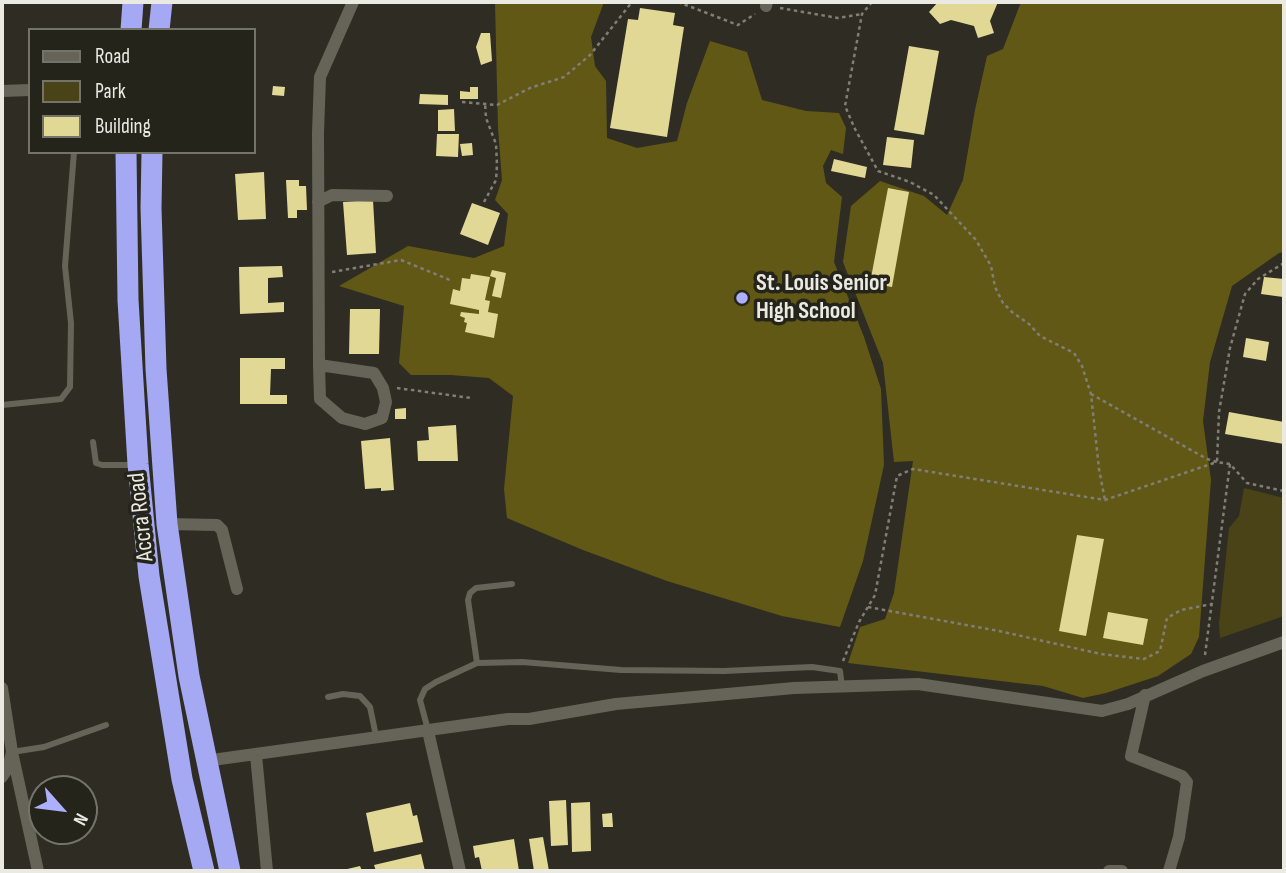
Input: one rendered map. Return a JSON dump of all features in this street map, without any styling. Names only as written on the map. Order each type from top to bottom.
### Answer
[{"type":"highway","points":[[131,28],[133,2]]},
{"type":"highway","points":[[159,28],[162,2]]},
{"type":"highway","name":"Accra Road","points":[[126,154],[128,300],[138,464],[149,576],[182,779],[204,871]]},
{"type":"highway","name":"Accra Road","points":[[152,154],[156,369],[167,524],[189,676],[230,871]]},
{"type":"street","points":[[319,365],[374,373],[383,388],[386,402],[382,418],[365,424],[342,418],[320,399],[319,365],[318,202],[320,76],[353,2]]},
{"type":"street","points":[[2,91],[28,90]]},
{"type":"street","points":[[318,202],[332,195],[387,196]]},
{"type":"street","points":[[167,524],[217,525],[222,530],[237,589]]},
{"type":"street","points":[[205,761],[509,719],[529,719],[642,701],[794,688],[918,684],[1102,711],[1128,704],[1203,671],[1284,642]]},
{"type":"street","points":[[2,688],[12,752],[38,871]]},
{"type":"street","points":[[1145,695],[1131,756],[1182,776],[1187,782],[1179,837],[1169,871]]},
{"type":"street","points":[[428,731],[460,871]]},
{"type":"street","points":[[2,777],[8,768],[12,752]]},
{"type":"street","points":[[256,755],[267,871]]},
{"type":"street","points":[[1109,871],[1122,871]]},
{"type":"lane","points":[[2,405],[61,399],[70,387],[71,323],[65,266],[74,154]]},
{"type":"lane","points":[[93,442],[96,463],[138,464]]},
{"type":"lane","points":[[477,663],[468,600],[470,593],[476,588],[512,584]]},
{"type":"lane","points":[[428,731],[420,700],[425,689],[436,681],[477,663],[522,662],[621,670],[724,671],[812,667],[840,671],[842,687]]},
{"type":"lane","points":[[328,697],[343,694],[360,696],[370,707],[376,738]]},
{"type":"lane","points":[[12,752],[44,747],[106,725]]},
{"type":"path","points":[[462,102],[497,105],[530,88],[564,77],[590,55],[632,2]]},
{"type":"path","points":[[678,2],[738,25],[767,4],[838,18],[862,14]]},
{"type":"path","points":[[872,2],[862,14],[845,106],[878,171],[910,182],[934,195],[976,240],[991,266],[995,288],[1003,303],[1040,336],[1074,353],[1082,366],[1091,394],[1105,500]]},
{"type":"path","points":[[484,202],[496,180],[497,165],[496,144],[486,118],[485,103]]},
{"type":"path","points":[[319,274],[401,260],[450,280]]},
{"type":"path","points":[[1217,462],[1219,412],[1230,348],[1245,295],[1258,278],[1284,263]]},
{"type":"path","points":[[383,388],[471,398]]},
{"type":"path","points":[[1091,394],[1207,459],[1230,464],[1247,483],[1284,491]]},
{"type":"path","points":[[840,671],[846,648],[875,595],[897,476],[913,469],[1105,500],[1217,462]]},
{"type":"path","points":[[1203,671],[1230,464]]},
{"type":"path","points":[[868,607],[999,631],[1101,654],[1144,659],[1160,651],[1167,618],[1181,611],[1212,604]]},
{"type":"green space","points":[[1244,488],[1284,498],[1284,616],[1220,638],[1219,624],[1229,528],[1239,516]]},
{"type":"shaded area","points":[[495,2],[604,2],[591,37],[595,66],[606,81],[607,138],[637,148],[677,141],[687,103],[710,41],[747,52],[762,100],[806,111],[839,113],[846,128],[843,154],[831,150],[823,166],[826,183],[842,197],[834,262],[864,337],[881,389],[884,465],[863,561],[840,627],[782,616],[667,581],[507,518],[504,489],[513,396],[489,378],[411,375],[399,363],[404,306],[339,286],[408,246],[474,258],[504,246],[508,214],[495,200],[502,180]]},
{"type":"shaded area","points":[[1021,2],[1284,2],[1284,252],[1232,286],[1210,362],[1203,421],[1211,480],[1199,637],[1191,654],[1158,676],[1083,698],[1043,686],[848,663],[860,627],[885,619],[894,593],[913,461],[894,462],[883,363],[843,262],[851,206],[880,181],[924,196],[947,215],[963,180],[987,56],[1003,49]]},
{"type":"building","points":[[938,2],[998,2],[990,21],[994,33],[978,38],[974,26],[951,20],[940,24],[929,12]]},
{"type":"building","points":[[640,8],[675,13],[673,25],[684,27],[667,137],[610,128],[628,19],[638,20]]},
{"type":"building","points":[[481,33],[490,33],[492,61],[481,65],[476,47]]},
{"type":"building","points":[[909,46],[939,51],[924,135],[894,130]]},
{"type":"building","points":[[273,86],[285,87],[284,96],[272,95]]},
{"type":"building","points":[[470,87],[478,87],[478,99],[460,99],[460,91],[470,92]]},
{"type":"building","points":[[420,94],[448,95],[448,105],[419,104]]},
{"type":"building","points":[[454,109],[455,131],[438,131],[438,110]]},
{"type":"building","points":[[437,134],[459,134],[458,157],[436,156]]},
{"type":"building","points":[[887,137],[914,140],[911,168],[883,165]]},
{"type":"building","points":[[472,143],[473,155],[462,156],[460,144]]},
{"type":"building","points":[[834,159],[867,167],[865,178],[831,171]]},
{"type":"building","points":[[264,172],[266,219],[238,220],[235,174]]},
{"type":"building","points":[[286,180],[299,180],[299,186],[306,186],[307,210],[297,210],[297,218],[288,218]]},
{"type":"building","points":[[888,188],[909,192],[892,287],[870,283]]},
{"type":"building","points":[[373,200],[376,253],[347,255],[343,202]]},
{"type":"building","points":[[472,203],[500,213],[488,245],[460,234]]},
{"type":"building","points":[[282,266],[283,277],[268,278],[268,303],[284,302],[284,312],[240,314],[239,267]]},
{"type":"building","points":[[492,270],[506,273],[501,298],[492,296],[496,278],[490,276]]},
{"type":"building","points":[[471,274],[490,277],[485,300],[490,301],[488,312],[498,314],[494,338],[465,332],[467,323],[464,322],[465,318],[460,316],[461,312],[479,314],[479,310],[450,304],[453,289],[460,291],[462,278],[470,279]]},
{"type":"building","points":[[1264,277],[1284,279],[1283,297],[1261,294]]},
{"type":"building","points":[[350,309],[380,309],[379,354],[349,354]]},
{"type":"building","points":[[1246,338],[1269,342],[1266,361],[1243,357]]},
{"type":"building","points":[[240,358],[285,358],[285,369],[271,369],[270,395],[287,395],[287,404],[240,404]]},
{"type":"building","points":[[406,408],[406,419],[395,419],[395,409]]},
{"type":"building","points":[[1229,412],[1284,422],[1284,444],[1225,434]]},
{"type":"building","points":[[456,425],[458,461],[418,461],[417,441],[429,440],[428,427]]},
{"type":"building","points":[[390,438],[394,490],[365,489],[361,441]]},
{"type":"building","points":[[1077,535],[1104,539],[1086,636],[1059,631]]},
{"type":"building","points":[[1108,612],[1148,619],[1143,645],[1103,638]]},
{"type":"building","points":[[566,800],[568,845],[551,846],[549,801]]},
{"type":"building","points":[[590,802],[591,851],[572,852],[571,803]]},
{"type":"building","points":[[410,803],[413,816],[417,815],[423,842],[374,852],[366,813]]},
{"type":"building","points":[[612,813],[613,827],[603,827],[602,814]]},
{"type":"building","points":[[543,837],[549,871],[534,871],[529,839]]},
{"type":"building","points":[[514,839],[519,871],[482,871],[479,857],[475,858],[473,846]]},
{"type":"building","points":[[421,854],[425,871],[376,871],[374,865]]},
{"type":"building","points":[[360,866],[362,871],[343,870]]},
{"type":"place","name":"St. Louis Senior High School","points":[[742,298]]}]
